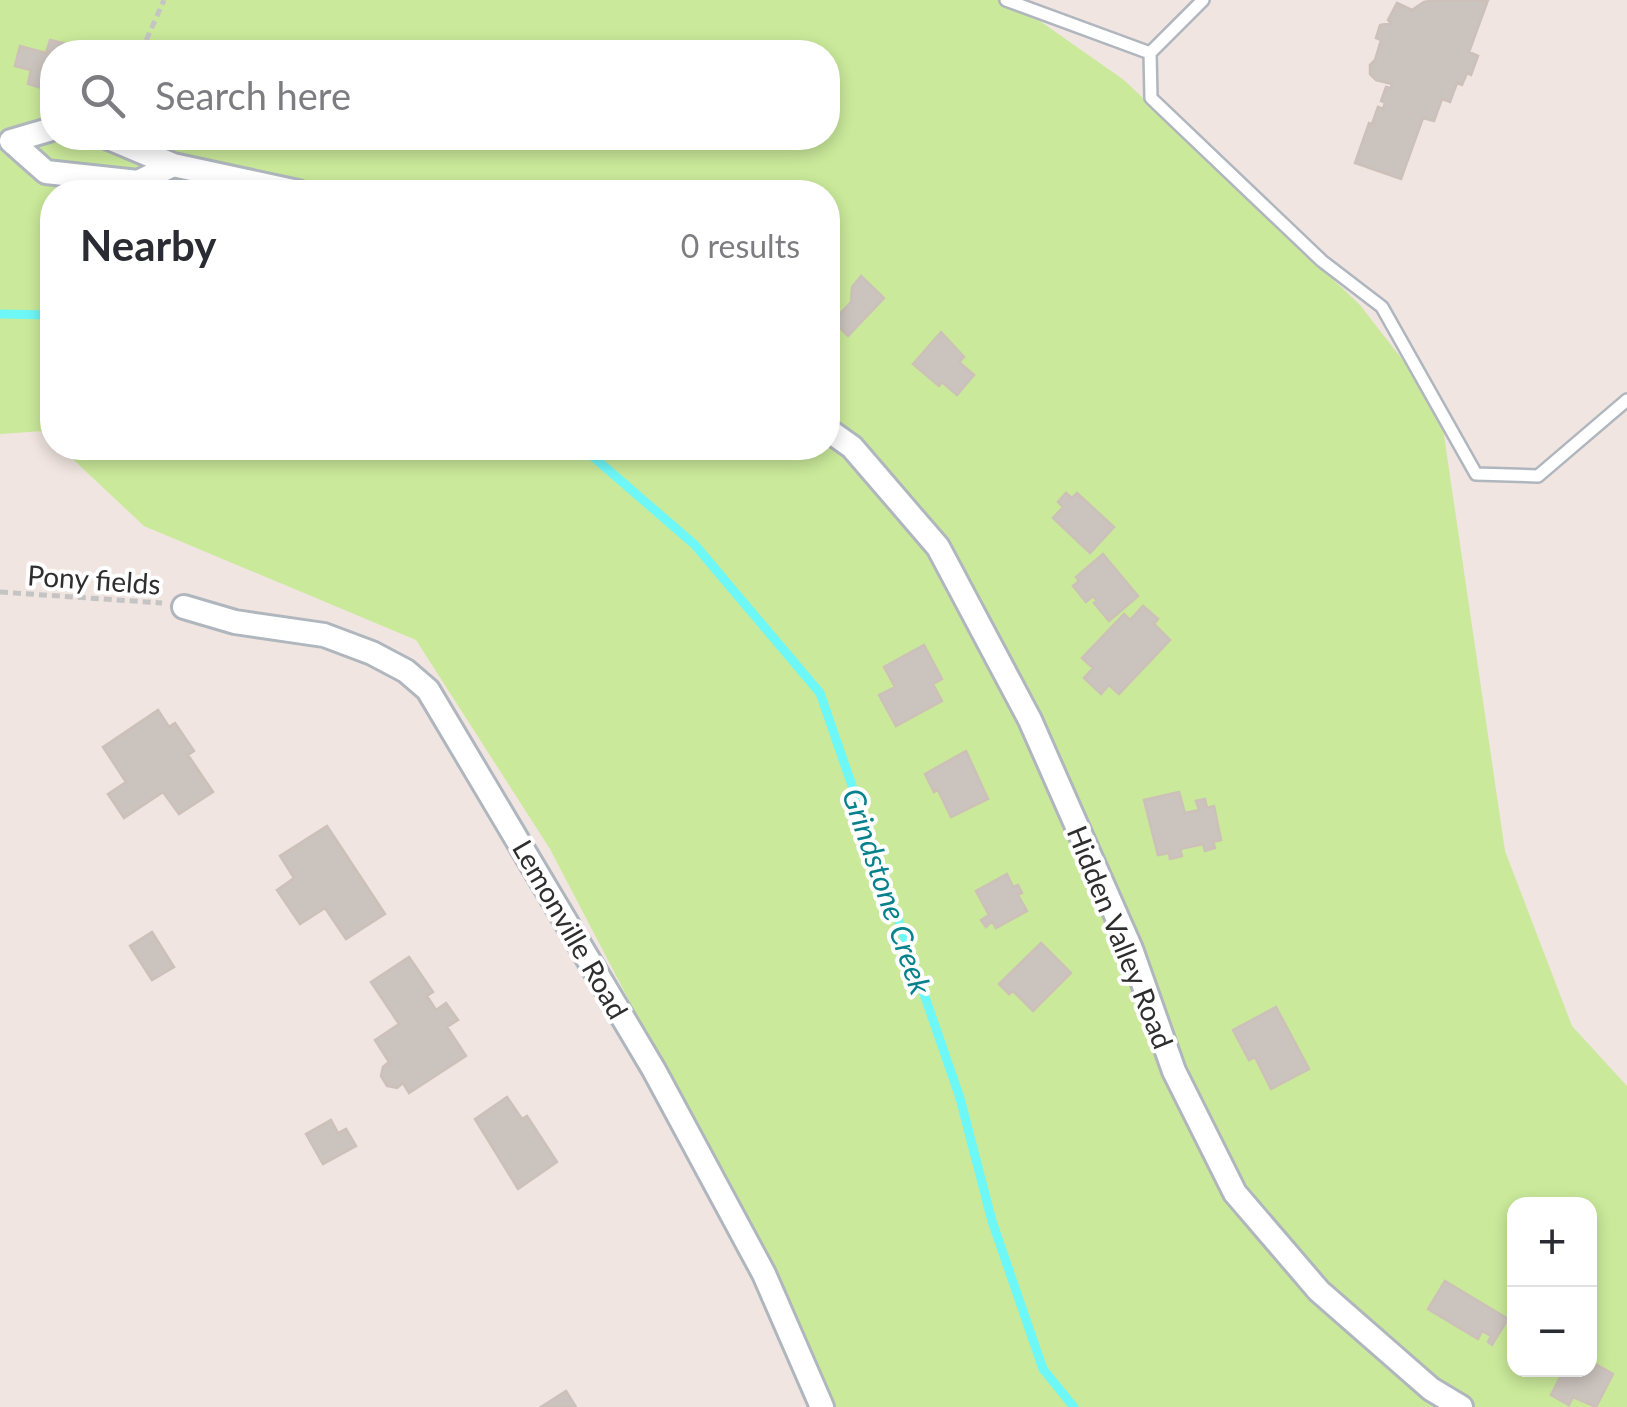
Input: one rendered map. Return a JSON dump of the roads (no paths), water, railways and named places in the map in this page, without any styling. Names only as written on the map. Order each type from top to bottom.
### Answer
[{"type":"street","points":[[40,133],[11,141],[46,172],[120,180]]},
{"type":"street","points":[[137,150],[173,165],[242,180]]},
{"type":"street","points":[[142,180],[173,165]]},
{"type":"street","name":"Hidden Valley Road","points":[[840,438],[852,447],[938,547],[1030,720],[1131,948],[1174,1070],[1234,1193],[1318,1291],[1432,1389],[1460,1407]]},
{"type":"street","name":"Lemonville Road","points":[[184,607],[235,622],[324,634],[406,671],[428,690],[654,1070],[764,1274],[822,1407]]},
{"type":"lane","points":[[1006,0],[1150,53]]},
{"type":"lane","points":[[1203,0],[1150,53],[1151,98],[1322,261],[1382,307],[1476,474],[1538,476],[1627,400]]},
{"type":"waterway","name":"Grindstone Creek","points":[[0,314],[40,315]]},
{"type":"waterway","name":"Grindstone Creek","points":[[597,460],[695,545],[820,693],[960,1098],[992,1221],[1043,1369],[1074,1407]]}]
